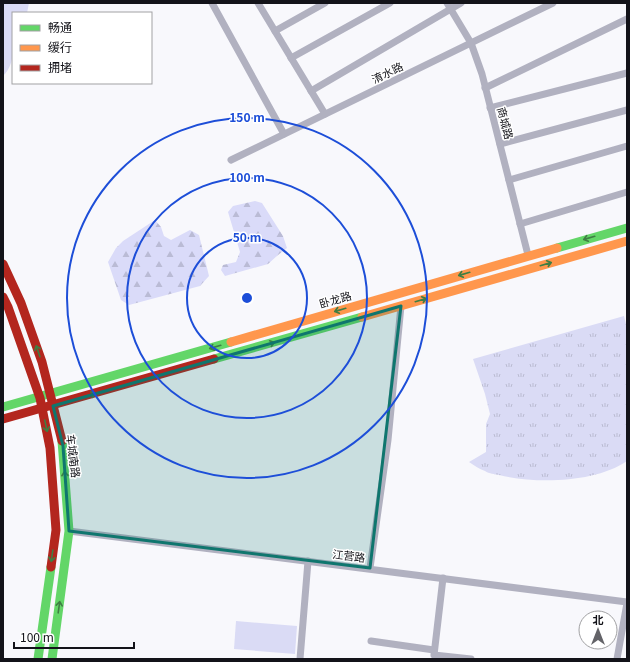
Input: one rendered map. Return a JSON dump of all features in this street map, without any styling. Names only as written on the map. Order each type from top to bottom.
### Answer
[{"type":"main road","name":"卧龙路","points":[[3,408],[528,255],[627,228]]},
{"type":"main road","points":[[3,419],[53,406],[627,241]]},
{"type":"main road","name":"车城南路","points":[[3,264],[21,302],[42,362],[63,446],[69,531],[52,659]]},
{"type":"main road","name":"车城南路","points":[[3,297],[8,307],[40,398],[50,448],[56,530],[38,659]]},
{"type":"street","points":[[212,3],[284,134]]},
{"type":"street","points":[[258,3],[325,114]]},
{"type":"street","points":[[275,32],[325,3]]},
{"type":"street","points":[[291,58],[390,3]]},
{"type":"street","points":[[311,91],[449,6],[462,3]]},
{"type":"street","name":"淯水路","points":[[231,160],[553,3]]},
{"type":"street","name":"商城路","points":[[449,6],[471,43],[485,88],[528,255]]},
{"type":"street","points":[[485,88],[627,19]]},
{"type":"street","points":[[490,108],[627,73]]},
{"type":"street","points":[[500,144],[627,110]]},
{"type":"street","points":[[509,180],[627,146]]},
{"type":"street","points":[[520,224],[627,192]]},
{"type":"street","points":[[370,568],[388,440],[401,306]]},
{"type":"street","name":"江营路","points":[[69,531],[370,568],[627,602]]},
{"type":"street","points":[[300,659],[308,561]]},
{"type":"street","points":[[443,578],[434,655],[471,659]]},
{"type":"street","points":[[618,659],[627,602]]},
{"type":"street","points":[[371,641],[434,650]]},
{"type":"highlighted area","points":[[401,306],[370,568],[69,531],[63,446],[53,406]]},
{"type":"green space","points":[[3,3],[29,3],[27,12],[12,12],[12,59],[8,70],[3,76]]},
{"type":"green space","points":[[255,201],[262,203],[283,236],[287,248],[268,264],[225,276],[221,270],[223,265],[236,262],[240,252],[228,212],[233,206]]},
{"type":"green space","points":[[155,220],[161,227],[164,236],[171,240],[190,230],[199,235],[209,276],[200,286],[129,305],[121,300],[108,262],[116,248],[123,241]]},
{"type":"green space","points":[[624,316],[627,328],[627,461],[599,474],[565,480],[530,480],[514,478],[490,473],[469,462],[486,452],[486,424],[490,414],[473,359]]},
{"type":"green space","points":[[236,621],[297,626],[295,654],[234,649]]},
{"type":"traffic: fast","points":[[557,248],[627,228]]},
{"type":"traffic: fast","points":[[214,359],[362,317]]},
{"type":"traffic: fast","points":[[3,407],[231,342]]},
{"type":"traffic: fast","points":[[52,659],[69,531],[62,441]]},
{"type":"traffic: fast","points":[[38,659],[51,567]]},
{"type":"traffic: slow","points":[[362,317],[627,241]]},
{"type":"traffic: slow","points":[[231,342],[557,248]]},
{"type":"traffic: jam","points":[[3,264],[21,303],[42,362],[62,441]]},
{"type":"traffic: jam","points":[[3,297],[8,307],[40,398],[50,448],[56,530],[51,567]]},
{"type":"traffic: jam","points":[[3,419],[214,359]]}]
